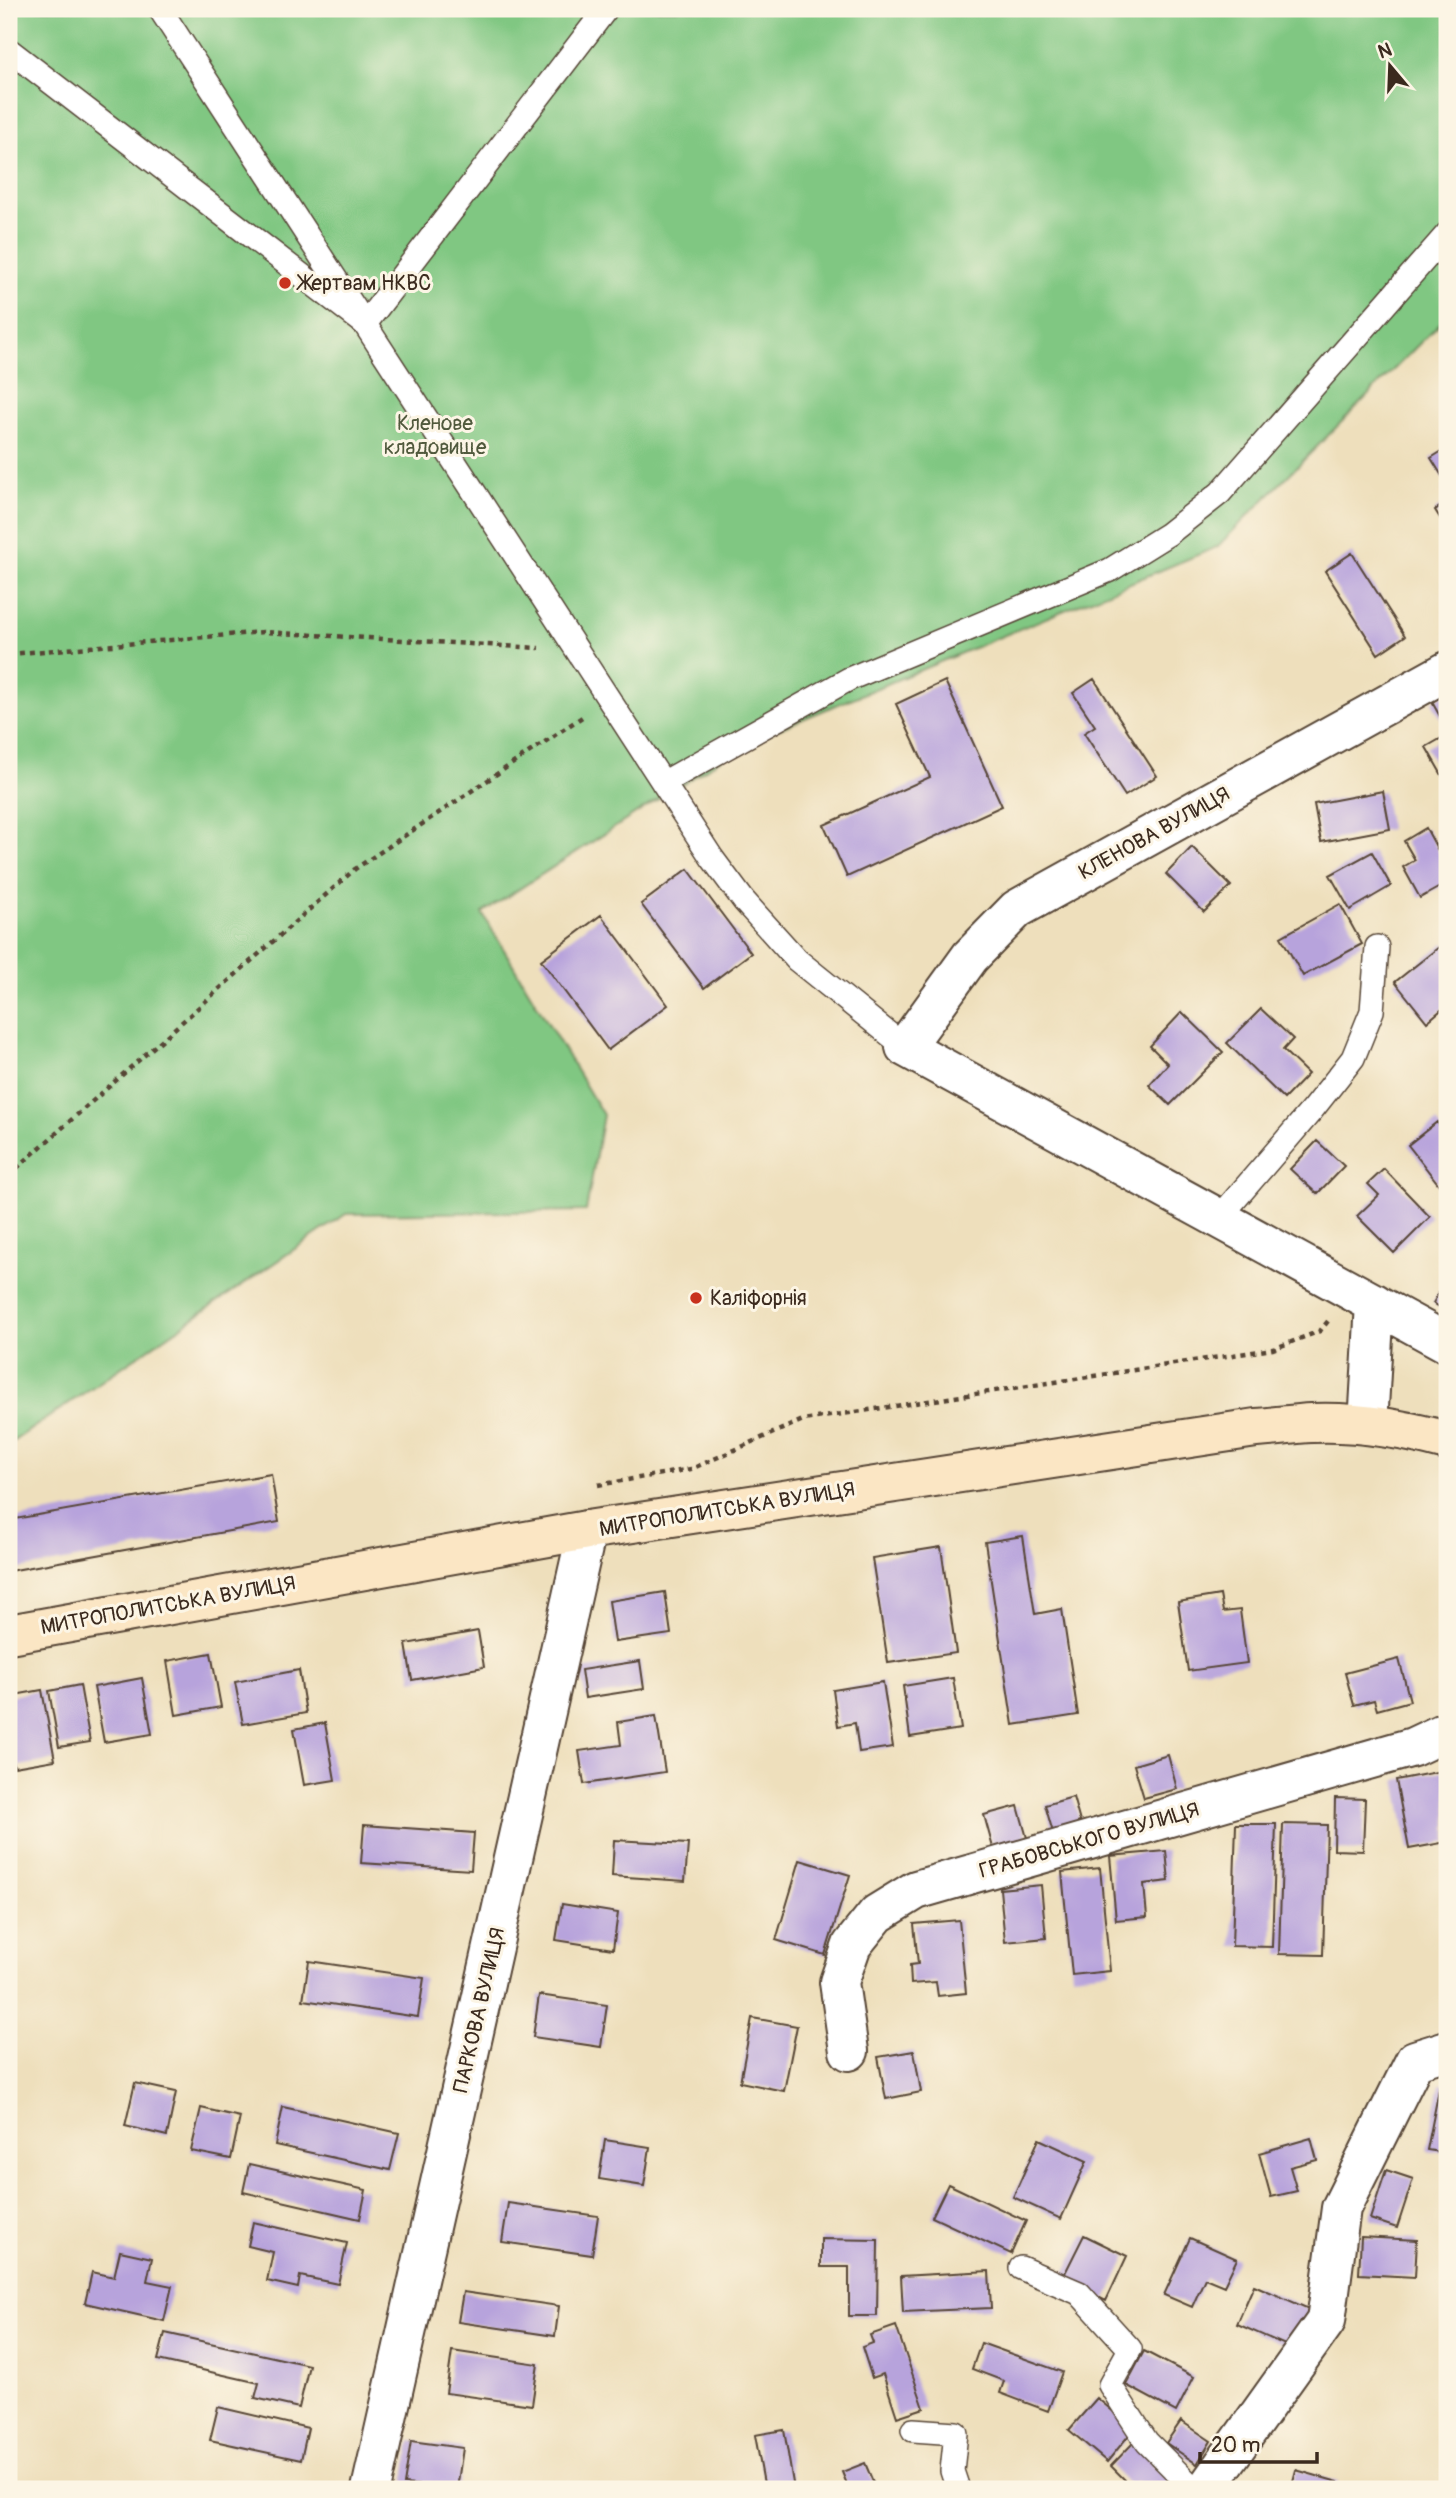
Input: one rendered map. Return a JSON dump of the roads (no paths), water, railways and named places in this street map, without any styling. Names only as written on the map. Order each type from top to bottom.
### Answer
[{"type":"main road","name":"МИТРОПОЛИТСЬКА ВУЛИЦЯ","points":[[9,1634],[587,1530],[1256,1428],[1312,1423],[1368,1425],[1447,1441]]},
{"type":"street","name":"КЛЕНОВА ВУЛИЦЯ","points":[[905,1047],[970,957],[1017,909],[1447,671]]},
{"type":"street","points":[[905,1047],[1447,1343]]},
{"type":"street","points":[[1364,1297],[1368,1425]]},
{"type":"street","name":"ПАРКОВА ВУЛИЦЯ","points":[[371,2489],[587,1530]]},
{"type":"street","name":"ГРАБОВСЬКОГО ВУЛИЦЯ","points":[[849,2051],[839,1983],[852,1945],[877,1914],[916,1890],[1413,1748],[1447,1731]]},
{"type":"street","points":[[1206,2489],[1326,2321],[1341,2208],[1415,2060],[1447,2050]]},
{"type":"lane","points":[[160,9],[712,858],[744,901],[797,960],[905,1047]]},
{"type":"lane","points":[[365,324],[606,9]]},
{"type":"lane","points":[[9,50],[365,324]]},
{"type":"lane","points":[[663,783],[849,679],[1110,570],[1168,534],[1220,493],[1447,234]]},
{"type":"lane","points":[[1219,1218],[1312,1111],[1353,1058],[1372,1011],[1377,947]]},
{"type":"lane","points":[[1021,2268],[1079,2293],[1130,2348],[1110,2385],[1147,2442],[1194,2489]]},
{"type":"lane","points":[[913,2430],[956,2433],[953,2471],[958,2489]]},
{"type":"place","name":"Жертвам НКВС","points":[[285,283]]},
{"type":"place","name":"Каліфорнія","points":[[696,1298]]},
{"type":"park label","name":"Кленове кладовище","points":[[435,435]]}]
